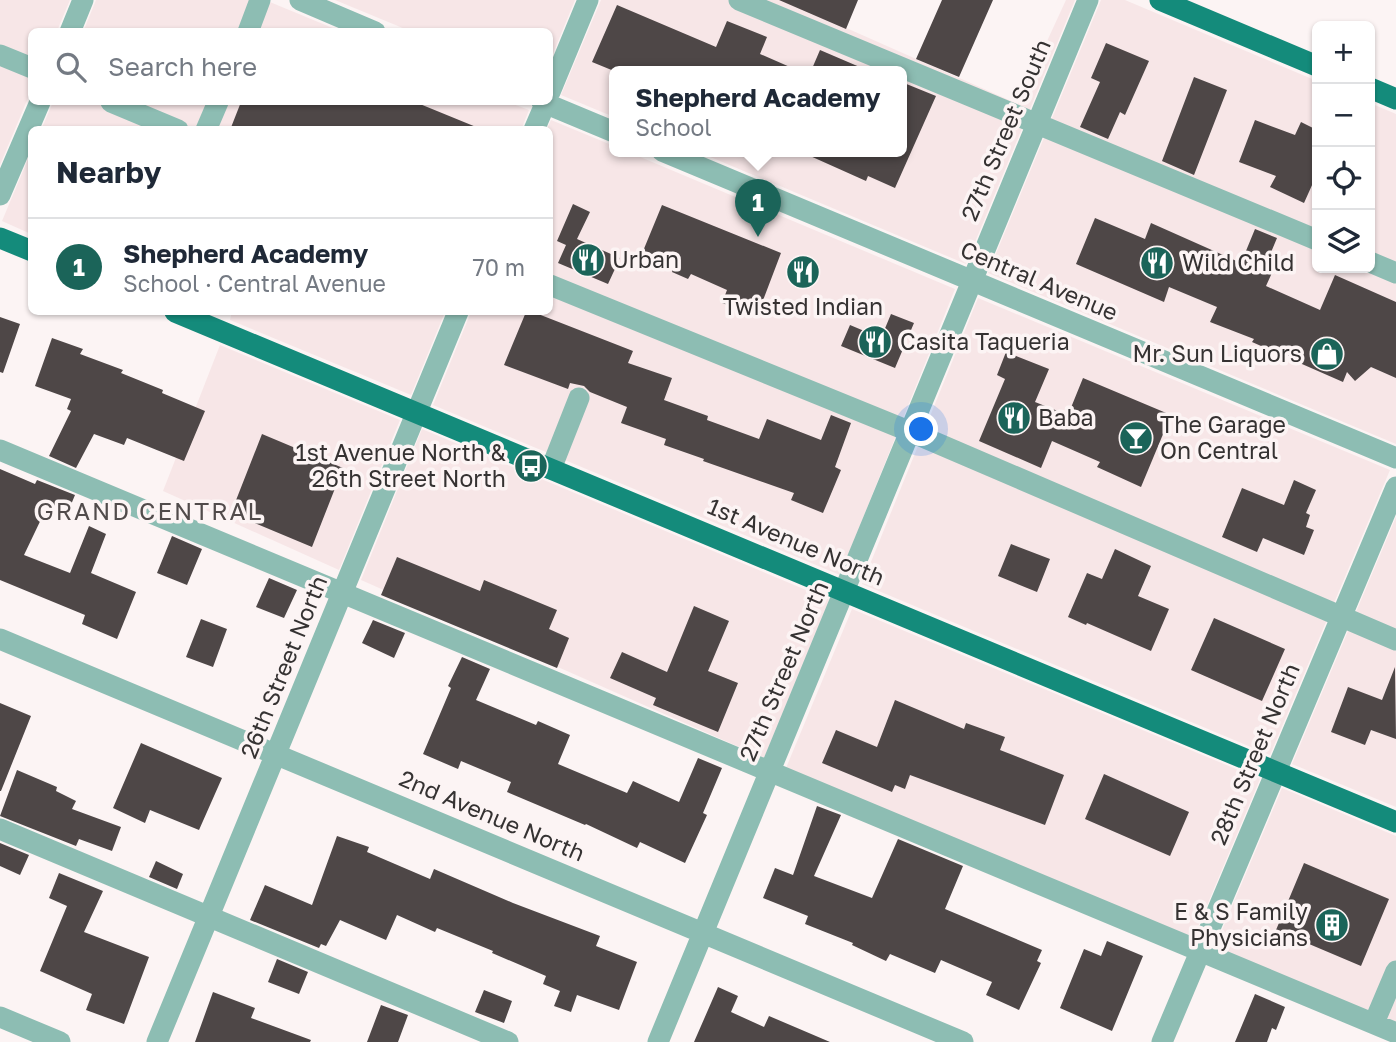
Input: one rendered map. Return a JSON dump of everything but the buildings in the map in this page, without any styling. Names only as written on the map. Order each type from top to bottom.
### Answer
[{"type":"main road","points":[[1160,0],[1312,64]]},
{"type":"main road","points":[[1375,90],[1396,99]]},
{"type":"main road","points":[[0,238],[28,249]]},
{"type":"main road","name":"1st Avenue North","points":[[182,315],[1396,822]]},
{"type":"street","points":[[71,28],[83,0]]},
{"type":"street","points":[[249,28],[260,0]]},
{"type":"street","points":[[300,0],[366,28]]},
{"type":"street","points":[[553,82],[588,0]]},
{"type":"street","points":[[739,0],[898,66]]},
{"type":"street","name":"27th Street South","points":[[972,281],[1088,0]]},
{"type":"street","points":[[0,55],[28,66]]},
{"type":"street","points":[[907,70],[1312,238]]},
{"type":"street","points":[[553,102],[609,130]]},
{"type":"street","points":[[30,126],[39,105]]},
{"type":"street","points":[[118,105],[168,126]]},
{"type":"street","points":[[208,126],[217,105]]},
{"type":"street","points":[[536,126],[544,105]]},
{"type":"street","points":[[0,195],[28,130]]},
{"type":"street","name":"Central Avenue","points":[[676,157],[1396,458]]},
{"type":"street","points":[[1375,264],[1396,273]]},
{"type":"street","name":"27th Street North","points":[[658,1042],[846,592],[972,281]]},
{"type":"street","points":[[553,286],[911,432],[1396,640]]},
{"type":"street","name":"26th Street North","points":[[156,1042],[457,315]]},
{"type":"street","points":[[551,469],[579,398]]},
{"type":"street","points":[[0,450],[1396,1033]]},
{"type":"street","name":"28th Street North","points":[[1162,1042],[1396,487]]},
{"type":"street","name":"2nd Avenue North","points":[[0,639],[964,1042]]},
{"type":"street","points":[[0,829],[508,1042]]},
{"type":"street","points":[[1374,1023],[1396,971]]},
{"type":"street","points":[[0,1017],[60,1042]]},
{"type":"shaded area","points":[[0,0],[70,0],[58,28],[28,28],[28,98],[0,165]]},
{"type":"shaded area","points":[[96,0],[265,0],[333,28],[85,28]]},
{"type":"shaded area","points":[[335,0],[575,0],[553,54],[553,28],[403,28]]},
{"type":"shaded area","points":[[601,0],[783,0],[1018,104],[1066,0],[1075,0],[966,264],[710,157],[907,157],[907,66],[609,66],[609,115],[561,95]]},
{"type":"shaded area","points":[[1101,0],[1125,0],[1312,79],[1312,273],[1375,273],[1375,105],[1396,114],[1396,444],[988,273]]},
{"type":"shaded area","points":[[52,105],[516,105],[529,110],[523,126],[43,126]]},
{"type":"shaded area","points":[[551,120],[609,144],[609,157],[640,157],[955,289],[840,575],[433,405],[470,315],[553,315],[553,126],[548,126]]},
{"type":"shaded area","points":[[28,159],[28,233],[2,221]]},
{"type":"shaded area","points":[[978,298],[1390,470],[1270,755],[862,584]]},
{"type":"shaded area","points":[[231,315],[444,315],[411,395],[230,320]]},
{"type":"shaded area","points":[[220,345],[400,420],[339,570],[163,491]]},
{"type":"shaded area","points":[[422,429],[830,600],[764,758],[361,580]]},
{"type":"shaded area","points":[[1396,517],[1396,807],[1292,764]]},
{"type":"shaded area","points":[[852,609],[1260,779],[1190,946],[786,768]]},
{"type":"shaded area","points":[[1282,788],[1396,836],[1396,1038],[1211,956]]},
{"type":"place","name":"Shepherd Academy","points":[[758,237]]},
{"type":"place","name":"Urban","points":[[588,260]]},
{"type":"place","name":"Wild Child","points":[[1157,263]]},
{"type":"place","name":"Twisted Indian","points":[[803,272]]},
{"type":"place","name":"Casita Taqueria","points":[[875,342]]},
{"type":"place","name":"Mr. Sun Liquors","points":[[1327,354]]},
{"type":"place","name":"Baba","points":[[1014,418]]},
{"type":"place","name":"The Garage On Central","points":[[1136,438]]},
{"type":"place","name":"1st Avenue North & 26th Street North","points":[[531,466]]},
{"type":"place","name":"E & S Family Physicians","points":[[1332,925]]},
{"type":"district","name":"GRAND CENTRAL","points":[[150,512]]}]
